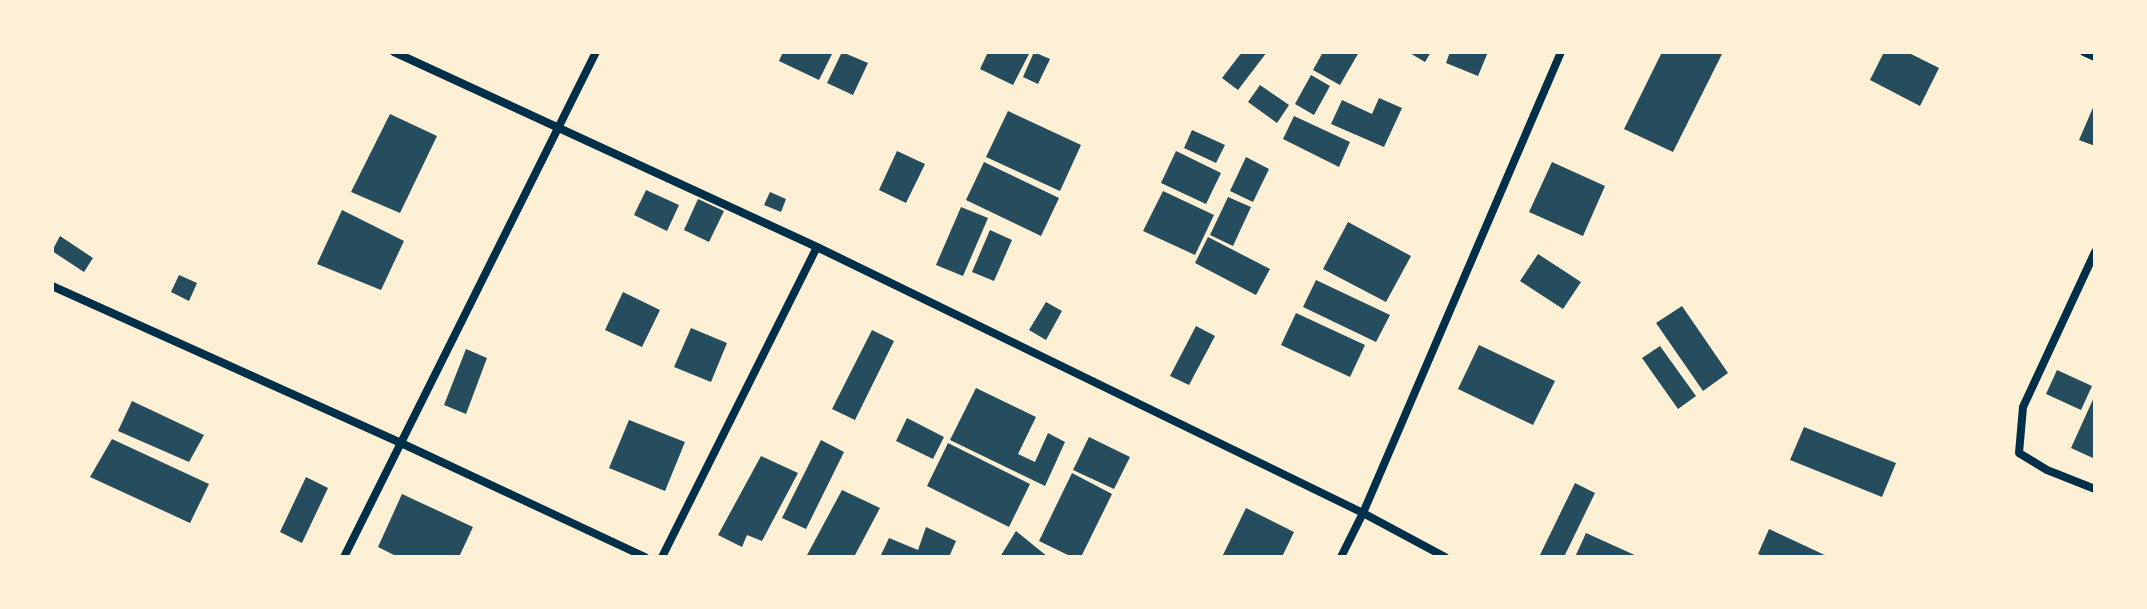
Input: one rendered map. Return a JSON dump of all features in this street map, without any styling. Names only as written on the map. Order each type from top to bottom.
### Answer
[{"type":"street","points":[[394,52],[817,247],[1363,513],[1445,557]]},
{"type":"street","points":[[344,557],[596,52]]},
{"type":"street","points":[[1341,557],[1363,513],[1561,52]]},
{"type":"street","points":[[2084,52],[2095,57]]},
{"type":"street","points":[[662,557],[817,247]]},
{"type":"street","points":[[2095,252],[2023,407],[2019,453],[2047,470],[2095,489]]},
{"type":"street","points":[[52,286],[645,557]]},
{"type":"building","points":[[783,52],[833,52],[819,80],[779,61]]},
{"type":"building","points":[[842,52],[868,63],[853,95],[827,83]]},
{"type":"building","points":[[988,52],[1030,52],[1013,85],[980,69]]},
{"type":"building","points":[[1034,52],[1050,59],[1038,84],[1023,77]]},
{"type":"building","points":[[1242,52],[1267,52],[1238,90],[1222,78]]},
{"type":"building","points":[[1323,52],[1359,52],[1340,85],[1313,70]]},
{"type":"building","points":[[1408,52],[1431,52],[1425,62]]},
{"type":"building","points":[[1450,52],[1488,52],[1478,76],[1446,63]]},
{"type":"building","points":[[1662,52],[1723,52],[1673,152],[1624,129]]},
{"type":"building","points":[[1884,52],[1907,52],[1939,68],[1920,106],[1870,80]]},
{"type":"building","points":[[1311,75],[1330,86],[1314,115],[1295,104]]},
{"type":"building","points":[[1260,85],[1289,105],[1277,123],[1248,102]]},
{"type":"building","points":[[1379,98],[1402,108],[1384,147],[1331,124],[1342,100],[1372,114]]},
{"type":"building","points":[[2095,103],[2095,146],[2079,140]]},
{"type":"building","points":[[1008,111],[1081,145],[1060,191],[986,157]]},
{"type":"building","points":[[390,114],[437,136],[400,213],[351,192]]},
{"type":"building","points":[[1294,116],[1350,142],[1339,167],[1283,139]]},
{"type":"building","points":[[1192,130],[1225,145],[1216,163],[1184,148]]},
{"type":"building","points":[[897,151],[925,164],[906,203],[879,190]]},
{"type":"building","points":[[1176,151],[1221,173],[1206,204],[1161,183]]},
{"type":"building","points":[[1246,157],[1269,169],[1253,202],[1230,191]]},
{"type":"building","points":[[984,162],[1059,198],[1041,236],[966,200]]},
{"type":"building","points":[[1552,162],[1605,186],[1583,236],[1529,212]]},
{"type":"building","points":[[646,190],[679,205],[667,231],[634,215]]},
{"type":"building","points":[[1163,191],[1214,215],[1195,255],[1143,231]]},
{"type":"building","points":[[770,192],[786,199],[781,212],[764,205]]},
{"type":"building","points":[[1228,197],[1251,207],[1233,246],[1210,235]]},
{"type":"building","points":[[698,199],[724,211],[709,242],[684,230]]},
{"type":"building","points":[[961,207],[988,218],[963,276],[936,265]]},
{"type":"building","points":[[342,210],[404,241],[381,290],[317,264]]},
{"type":"building","points":[[1348,222],[1411,256],[1386,302],[1323,269]]},
{"type":"building","points":[[990,230],[1012,240],[994,281],[972,272]]},
{"type":"building","points":[[60,236],[93,258],[84,272],[52,251]]},
{"type":"building","points":[[1208,237],[1270,269],[1256,295],[1195,263]]},
{"type":"building","points":[[1538,254],[1581,282],[1563,309],[1520,281]]},
{"type":"building","points":[[179,275],[197,283],[189,301],[171,292]]},
{"type":"building","points":[[1316,280],[1390,315],[1376,342],[1303,307]]},
{"type":"building","points":[[623,292],[660,310],[642,347],[605,330]]},
{"type":"building","points":[[1046,302],[1062,311],[1046,340],[1029,330]]},
{"type":"building","points":[[1682,306],[1728,373],[1703,391],[1656,323]]},
{"type":"building","points":[[1296,313],[1365,345],[1350,377],[1281,345]]},
{"type":"building","points":[[1196,326],[1215,336],[1189,385],[1170,376]]},
{"type":"building","points":[[691,328],[727,343],[711,382],[674,367]]},
{"type":"building","points":[[872,330],[894,341],[855,420],[832,409]]},
{"type":"building","points":[[1479,345],[1555,381],[1533,425],[1458,389]]},
{"type":"building","points":[[1660,346],[1696,396],[1678,409],[1642,358]]},
{"type":"building","points":[[466,349],[487,358],[466,414],[444,405]]},
{"type":"building","points":[[2057,370],[2092,386],[2081,410],[2046,394]]},
{"type":"building","points":[[976,388],[1036,417],[1018,454],[1035,462],[1048,433],[1065,442],[1045,486],[950,440]]},
{"type":"building","points":[[2095,395],[2095,459],[2071,448]]},
{"type":"building","points":[[132,401],[204,435],[189,462],[118,431]]},
{"type":"building","points":[[907,418],[944,437],[933,459],[896,441]]},
{"type":"building","points":[[629,420],[685,442],[665,491],[609,468]]},
{"type":"building","points":[[1804,427],[1896,463],[1882,497],[1790,460]]},
{"type":"building","points":[[1089,437],[1130,457],[1114,489],[1073,470]]},
{"type":"building","points":[[112,439],[209,484],[190,523],[90,477]]},
{"type":"building","points":[[821,440],[844,452],[806,529],[782,518]]},
{"type":"building","points":[[948,443],[1030,484],[1009,527],[927,486]]},
{"type":"building","points":[[761,456],[798,473],[762,541],[747,535],[742,547],[718,535]]},
{"type":"building","points":[[1072,473],[1112,494],[1081,557],[1072,557],[1039,541]]},
{"type":"building","points":[[306,477],[328,488],[302,543],[280,532]]},
{"type":"building","points":[[1575,483],[1595,493],[1564,557],[1539,557]]},
{"type":"building","points":[[842,490],[880,508],[854,557],[806,557]]},
{"type":"building","points":[[402,494],[473,527],[459,557],[398,557],[378,547]]},
{"type":"building","points":[[1246,508],[1294,532],[1282,557],[1222,557]]},
{"type":"building","points":[[926,527],[956,541],[949,557],[880,557],[889,538],[918,550]]},
{"type":"building","points":[[1769,529],[1829,557],[1765,557],[1758,554]]},
{"type":"building","points":[[1016,531],[1048,557],[1000,557]]},
{"type":"building","points":[[1586,533],[1639,557],[1575,557]]}]
